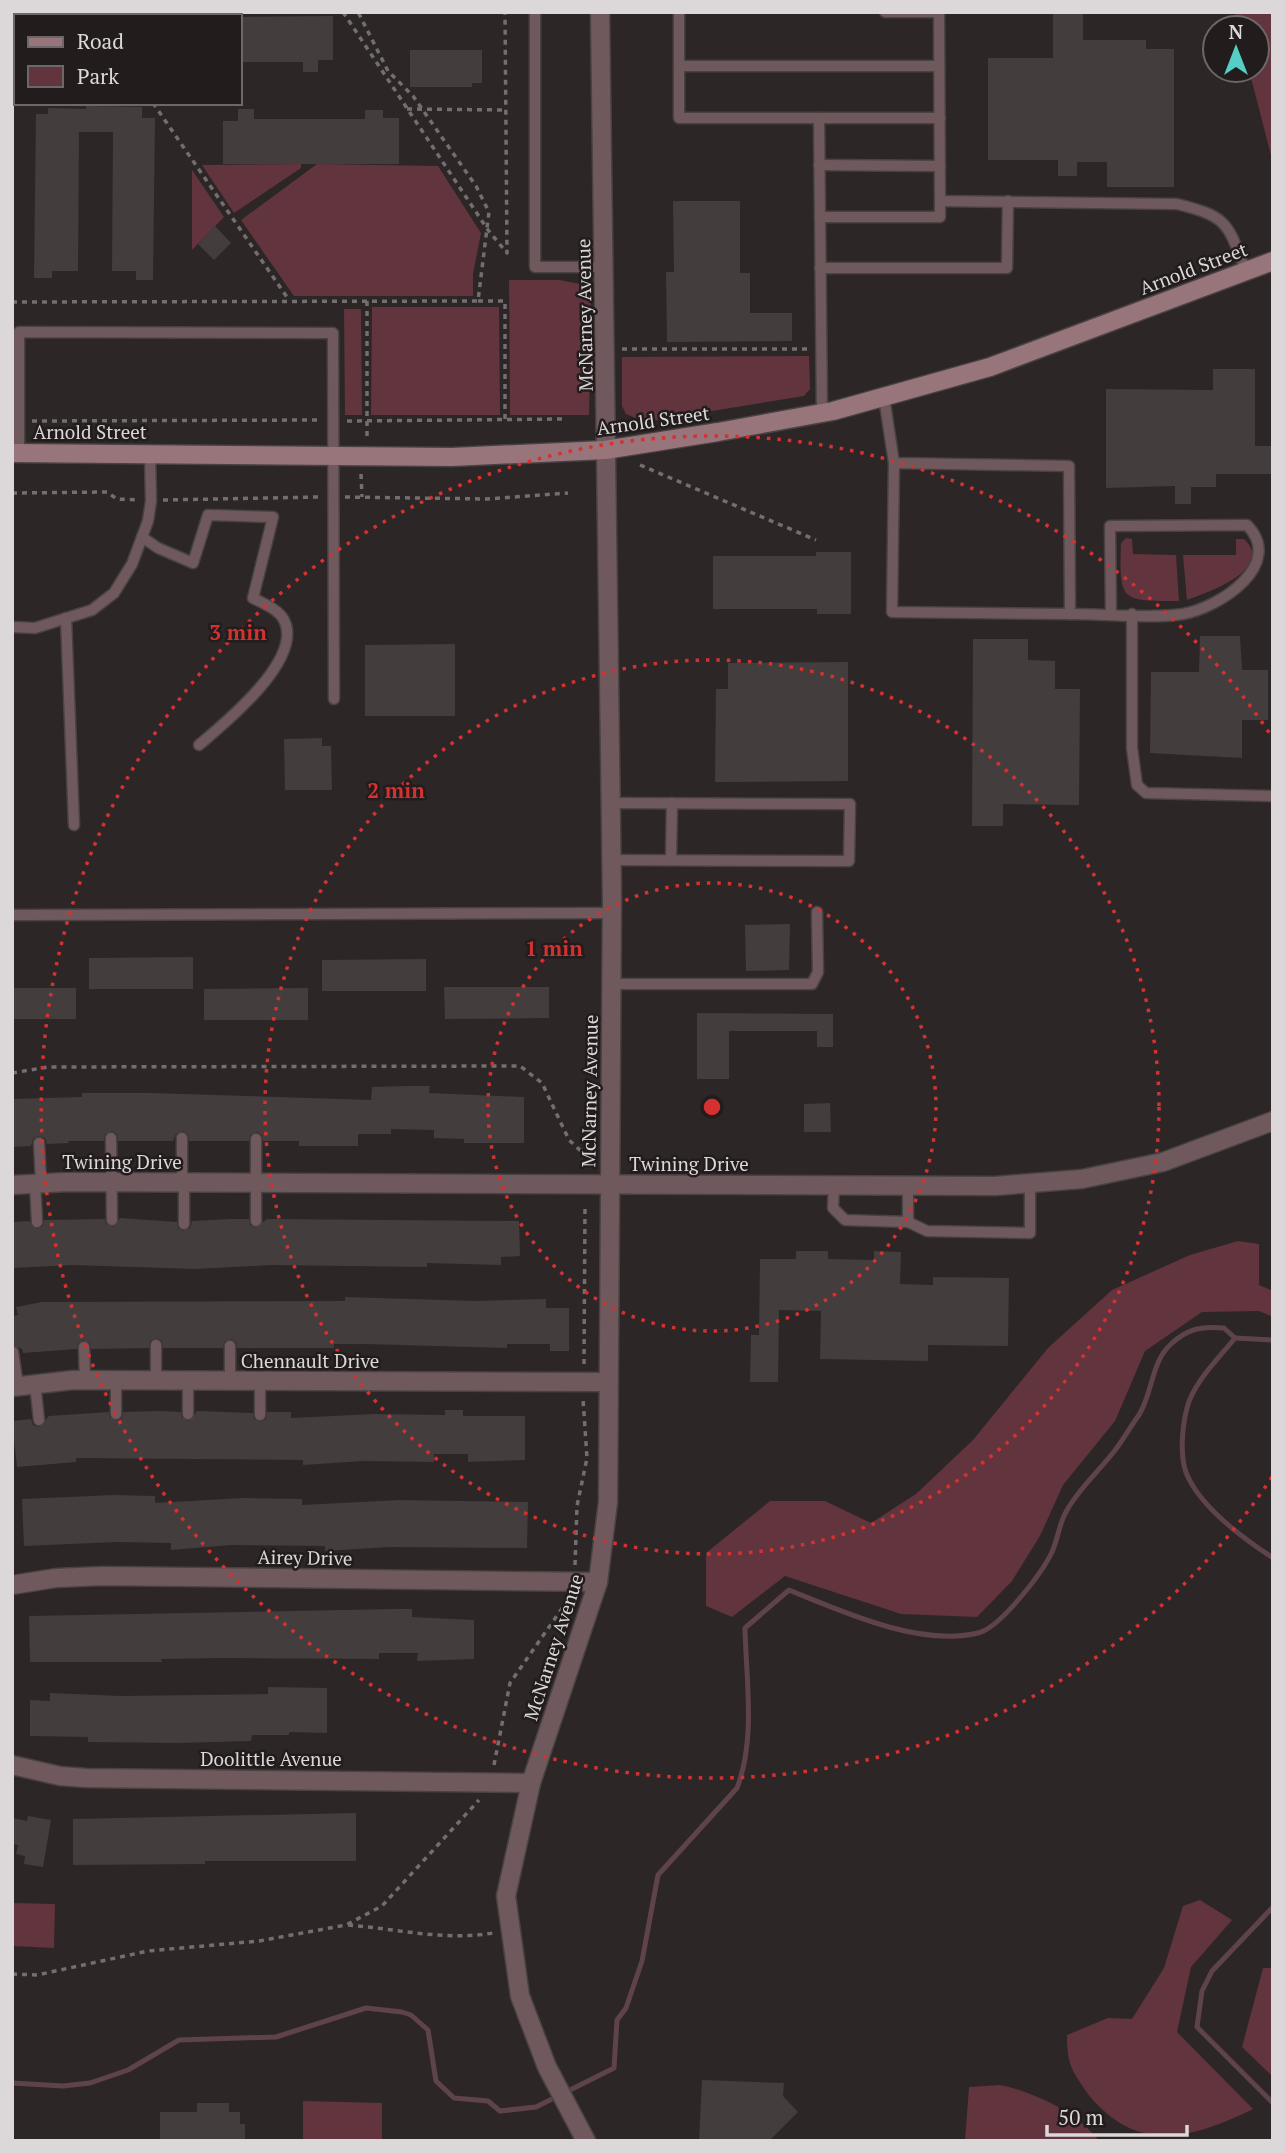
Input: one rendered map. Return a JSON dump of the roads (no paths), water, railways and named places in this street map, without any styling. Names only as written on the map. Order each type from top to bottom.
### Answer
[{"type":"main road","name":"Arnold Street","points":[[15,452],[150,452],[365,458],[452,457],[607,449],[822,413],[884,397],[990,367],[1273,261]]},
{"type":"street","name":"McNarney Avenue","points":[[586,2141],[547,2067],[520,1996],[506,1896],[531,1783],[598,1582],[608,1502],[612,860],[600,12]]},
{"type":"street","name":"Twining Drive","points":[[12,1185],[38,1182],[608,1185],[1030,1183],[1082,1179],[1163,1162],[1273,1121]]},
{"type":"street","name":"Chennault Drive","points":[[22,1385],[85,1380],[607,1382]]},
{"type":"street","name":"Airey Drive","points":[[12,1585],[56,1578],[102,1576],[598,1582]]},
{"type":"street","name":"Doolittle Avenue","points":[[12,1765],[60,1776],[86,1778],[531,1783]]},
{"type":"lane","points":[[535,12],[535,267],[604,267]]},
{"type":"lane","points":[[679,12],[679,118],[940,118]]},
{"type":"lane","points":[[885,12],[945,12]]},
{"type":"lane","points":[[820,218],[940,217],[939,12]]},
{"type":"lane","points":[[679,66],[939,66]]},
{"type":"lane","points":[[819,118],[822,413]]},
{"type":"lane","points":[[819,165],[940,166]]},
{"type":"lane","points":[[940,201],[1177,204],[1209,212],[1229,226],[1246,271]]},
{"type":"lane","points":[[820,268],[1006,268],[1007,201]]},
{"type":"lane","points":[[15,452],[19,421],[15,332],[333,333],[334,699]]},
{"type":"lane","points":[[884,397],[894,463],[892,612],[1070,614],[1111,614],[1183,614],[1257,580],[1269,563],[1269,545],[1259,533],[1247,525],[1110,526],[1111,614]]},
{"type":"lane","points":[[12,627],[35,628],[92,610],[114,593],[132,564],[142,537],[151,501],[150,452]]},
{"type":"lane","points":[[894,463],[1069,466],[1070,614]]},
{"type":"lane","points":[[142,537],[158,548],[193,563],[208,515],[273,517],[253,598],[279,612],[286,622],[282,653],[252,699],[199,745]]},
{"type":"lane","points":[[1132,614],[1132,748],[1137,785],[1146,793],[1273,796]]},
{"type":"lane","points":[[66,618],[74,825]]},
{"type":"lane","points":[[611,803],[850,804],[849,861],[612,860]]},
{"type":"lane","points":[[671,803],[671,860]]},
{"type":"lane","points":[[611,984],[812,984],[818,972],[817,912]]},
{"type":"lane","points":[[12,915],[612,913]]},
{"type":"lane","points":[[111,1138],[112,1220]]},
{"type":"lane","points":[[182,1138],[184,1224]]},
{"type":"lane","points":[[256,1139],[256,1221]]},
{"type":"lane","points":[[37,1222],[39,1143]]},
{"type":"lane","points":[[834,1184],[833,1208],[845,1220],[908,1222],[927,1231],[1030,1233],[1030,1183]]},
{"type":"lane","points":[[908,1184],[908,1222]]},
{"type":"lane","points":[[156,1345],[156,1380]]},
{"type":"lane","points":[[230,1346],[230,1380]]},
{"type":"lane","points":[[83,1347],[85,1380]]},
{"type":"lane","points":[[13,1352],[22,1385],[39,1420]]},
{"type":"lane","points":[[116,1380],[116,1414]]},
{"type":"lane","points":[[188,1380],[188,1414]]},
{"type":"lane","points":[[260,1380],[260,1415]]},
{"type":"waterway","points":[[12,2083],[63,2086],[90,2083],[128,2070],[179,2040],[276,2037],[366,2008],[411,2015],[428,2030],[436,2081],[454,2098],[488,2101],[500,2111],[536,2107],[614,2068],[617,2020],[626,2008],[642,1961],[658,1875],[737,1788],[743,1769],[748,1729],[745,1628],[789,1590],[857,1617],[907,1631],[955,1636],[987,1629],[1020,1598],[1047,1561],[1071,1504],[1116,1449],[1139,1415],[1164,1351],[1184,1334],[1202,1328],[1224,1328],[1235,1338]]},
{"type":"waterway","points":[[1235,1338],[1207,1371],[1190,1399],[1185,1416],[1183,1462],[1195,1489],[1214,1512],[1273,1558]]},
{"type":"waterway","points":[[1235,1338],[1273,1340]]},
{"type":"waterway","points":[[1273,1907],[1212,1971],[1202,1991],[1197,2027],[1273,2103]]}]
